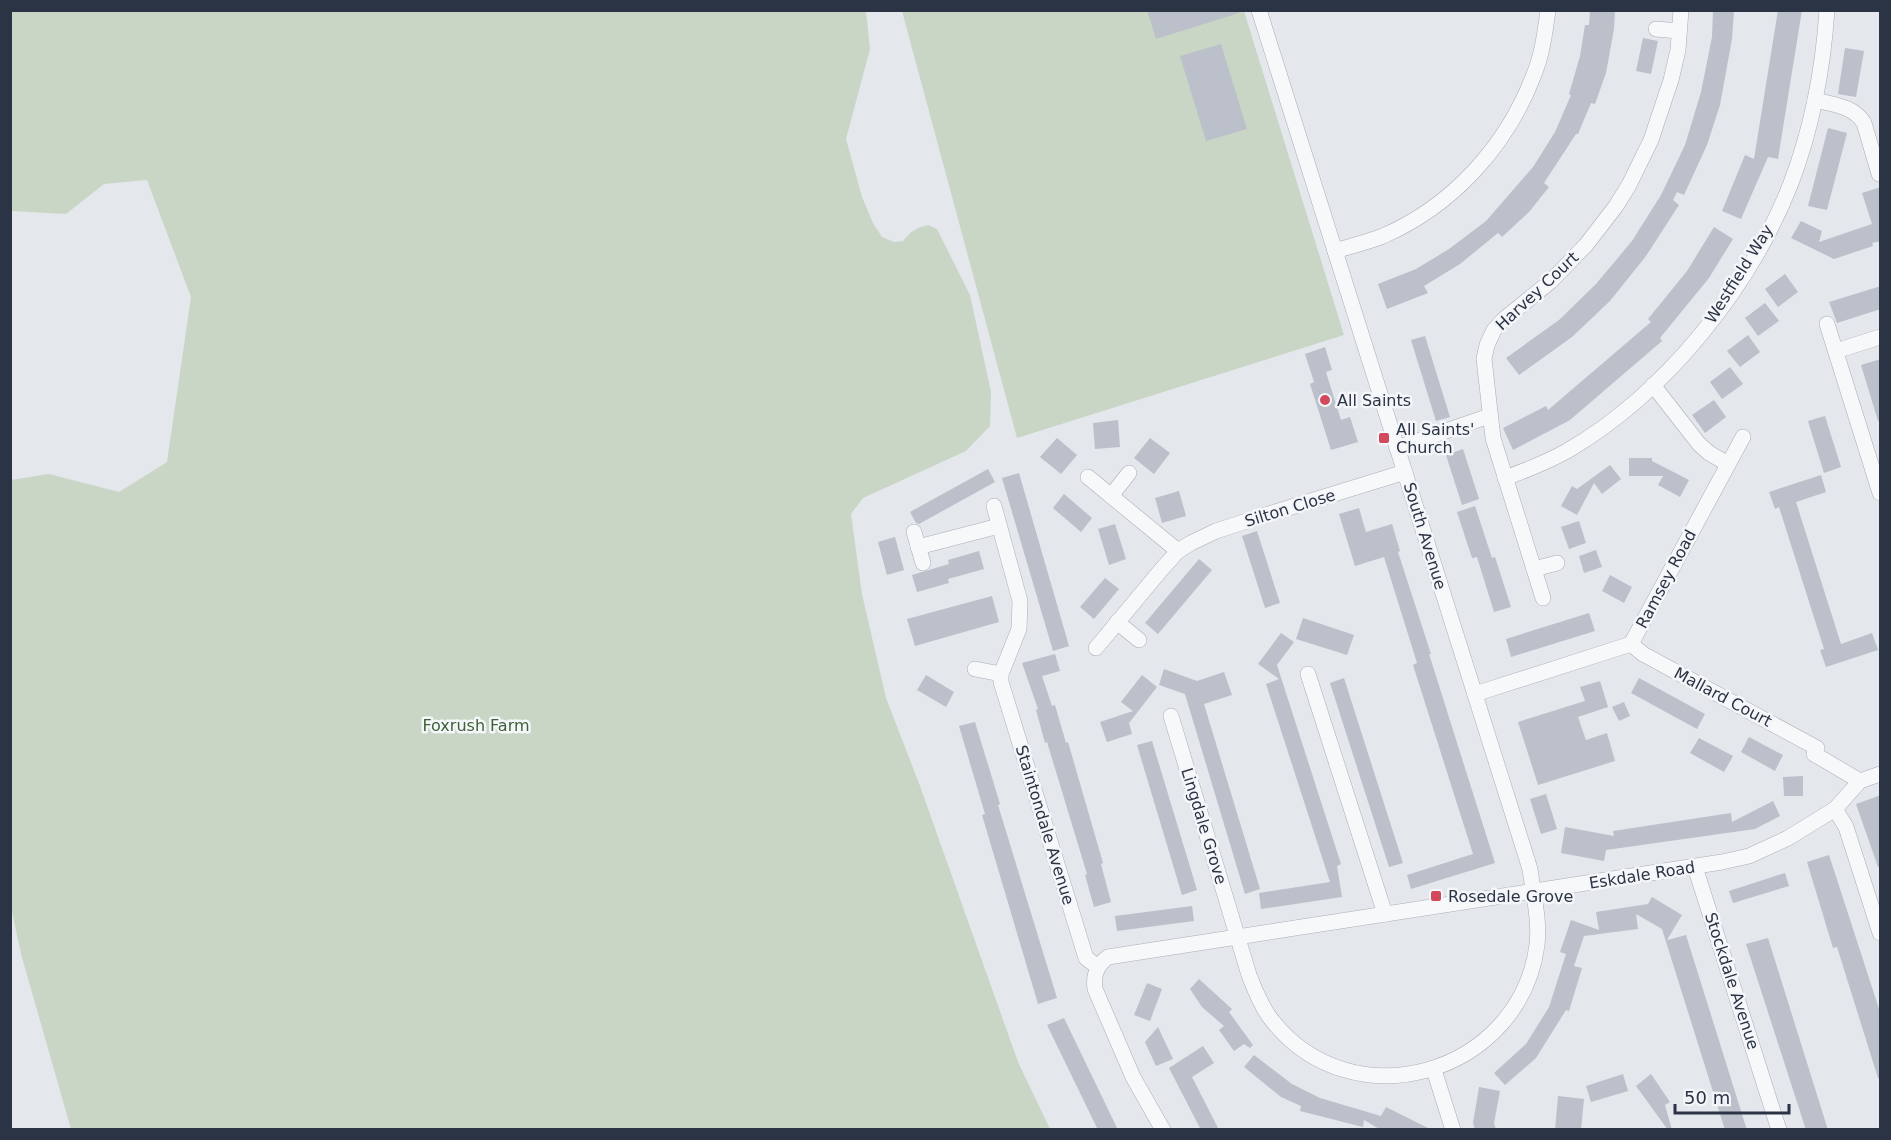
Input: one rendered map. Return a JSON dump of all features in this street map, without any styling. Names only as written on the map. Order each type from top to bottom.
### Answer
[{"type":"street","name":"South Avenue","points":[[1259,10],[1530,868],[1538,924],[1537,946],[1521,996],[1503,1022],[1486,1039],[1452,1062],[1434,1070]]},
{"type":"street","points":[[1335,251],[1382,237],[1422,215],[1458,188],[1477,169],[1509,126],[1534,76],[1542,50],[1548,10]]},
{"type":"street","name":"Harvey Court","points":[[1543,598],[1493,438],[1484,359],[1487,345],[1494,330],[1503,320],[1551,281],[1586,246],[1616,206],[1641,163],[1662,109],[1678,50],[1681,10]]},
{"type":"street","name":"Westfield Way","points":[[1505,478],[1540,465],[1585,440],[1626,410],[1683,355],[1733,291],[1763,242],[1791,183],[1815,100],[1824,49],[1827,10]]},
{"type":"street","points":[[1656,29],[1679,31]]},
{"type":"street","points":[[1815,100],[1848,109],[1860,117],[1864,123],[1879,174]]},
{"type":"street","points":[[1827,324],[1881,492]]},
{"type":"street","points":[[1836,351],[1881,337]]},
{"type":"street","points":[[1653,385],[1699,444],[1728,464]]},
{"type":"street","points":[[1397,448],[1489,416]]},
{"type":"street","name":"Ramsey Road","points":[[1475,694],[1631,644],[1743,437]]},
{"type":"street","name":"Silton Close","points":[[1096,648],[1178,551],[1216,531],[1405,472]]},
{"type":"street","points":[[1111,495],[1129,473]]},
{"type":"street","points":[[1088,477],[1178,551]]},
{"type":"street","points":[[975,669],[1001,674],[1019,629],[1020,601],[994,506]]},
{"type":"street","points":[[923,563],[916,539],[999,526]]},
{"type":"street","points":[[1534,569],[1557,563]]},
{"type":"street","points":[[1117,622],[1139,640]]},
{"type":"street","name":"Mallard Court","points":[[1631,644],[1643,654],[1817,748],[1814,754],[1860,781]]},
{"type":"street","name":"Staintondale Avenue","points":[[1001,674],[1003,690],[1086,958],[1098,967]]},
{"type":"street","points":[[1308,674],[1385,914]]},
{"type":"street","name":"Lingdale Grove","points":[[1171,716],[1257,996],[1271,1019],[1287,1037],[1330,1064],[1356,1072],[1382,1076],[1405,1076],[1434,1070]]},
{"type":"street","name":"Eskdale Road","points":[[1098,967],[1102,961],[1114,954],[1695,867],[1749,856],[1767,849],[1835,808],[1860,781],[1881,774]]},
{"type":"street","points":[[1835,808],[1846,827],[1881,933]]},
{"type":"street","name":"Stockdale Avenue","points":[[1695,867],[1779,1130]]},
{"type":"street","points":[[1098,967],[1094,981],[1095,988],[1133,1077],[1163,1130]]},
{"type":"street","points":[[1434,1070],[1453,1130]]},
{"type":"green space","name":"Foxrush Farm","points":[[11,10],[866,11],[870,49],[846,139],[862,197],[882,237],[894,242],[903,241],[911,232],[920,227],[928,225],[937,229],[970,295],[991,392],[990,426],[966,451],[863,498],[851,514],[862,594],[886,698],[920,786],[1018,1062],[1050,1129],[71,1129],[21,954],[11,907],[11,480],[49,474],[119,492],[167,462],[191,297],[147,180],[104,184],[66,214],[11,211]]},
{"type":"green space","points":[[902,11],[1244,11],[1344,335],[1017,438]]},
{"type":"building","points":[[1147,10],[1238,10],[1239,13],[1156,39]]},
{"type":"building","points":[[1590,10],[1615,10],[1606,73],[1595,104],[1591,103],[1578,134],[1544,183],[1549,187],[1529,212],[1502,237],[1498,233],[1460,264],[1424,286],[1428,293],[1387,309],[1378,284],[1416,269],[1449,249],[1486,221],[1533,167],[1555,132],[1571,95],[1569,94],[1580,56],[1585,25],[1589,25]]},
{"type":"building","points":[[1713,10],[1734,10],[1732,39],[1720,105],[1707,145],[1684,195],[1677,192],[1673,200],[1679,205],[1646,256],[1610,301],[1572,337],[1519,375],[1506,358],[1559,320],[1596,284],[1632,241],[1661,195],[1685,145],[1701,92],[1712,37]]},
{"type":"building","points":[[1778,10],[1802,10],[1778,159],[1768,157],[1741,219],[1722,211],[1745,155],[1754,159]]},
{"type":"building","points":[[1643,38],[1658,41],[1651,74],[1636,71]]},
{"type":"building","points":[[1221,44],[1247,129],[1206,141],[1180,56]]},
{"type":"building","points":[[1845,48],[1864,51],[1856,97],[1838,94]]},
{"type":"building","points":[[1828,128],[1847,133],[1827,210],[1808,206]]},
{"type":"building","points":[[1881,187],[1881,241],[1872,243],[1873,246],[1834,259],[1791,238],[1801,221],[1822,231],[1819,242],[1872,224],[1862,193]]},
{"type":"building","points":[[1714,227],[1733,239],[1709,278],[1660,338],[1662,341],[1570,420],[1513,450],[1503,428],[1546,406],[1548,410],[1651,322],[1648,319],[1687,271]]},
{"type":"building","points":[[1785,274],[1798,292],[1778,307],[1765,289]]},
{"type":"building","points":[[1881,286],[1881,309],[1837,323],[1829,302]]},
{"type":"building","points":[[1765,303],[1779,321],[1758,336],[1745,318]]},
{"type":"building","points":[[1748,335],[1760,352],[1740,367],[1727,351]]},
{"type":"building","points":[[1425,336],[1450,417],[1436,421],[1411,340]]},
{"type":"building","name":"All Saints","points":[[1325,347],[1332,370],[1326,372],[1341,420],[1350,417],[1358,442],[1331,450],[1310,384],[1314,382],[1305,354]]},
{"type":"building","points":[[1881,359],[1881,420],[1878,421],[1861,365]]},
{"type":"building","points":[[1730,367],[1743,384],[1722,399],[1710,382]]},
{"type":"building","points":[[1714,400],[1726,417],[1705,433],[1692,415]]},
{"type":"building","points":[[1825,416],[1841,467],[1824,473],[1808,421]]},
{"type":"building","points":[[1118,420],[1120,447],[1095,449],[1093,423]]},
{"type":"building","points":[[1057,438],[1077,455],[1061,474],[1040,457]]},
{"type":"building","points":[[1150,438],[1170,453],[1154,474],[1134,458]]},
{"type":"building","points":[[1463,449],[1479,499],[1462,505],[1446,455]]},
{"type":"building","points":[[1629,458],[1652,458],[1652,461],[1689,480],[1680,497],[1658,485],[1663,476],[1629,476]]},
{"type":"building","points":[[1610,465],[1621,479],[1602,494],[1594,483],[1577,515],[1561,506],[1572,486],[1577,489]]},
{"type":"building","points":[[988,469],[995,482],[919,524],[916,523],[910,512]]},
{"type":"building","points":[[1019,473],[1069,646],[1053,651],[1002,478]]},
{"type":"building","points":[[1821,475],[1826,492],[1796,502],[1841,644],[1872,633],[1878,650],[1826,667],[1820,650],[1824,649],[1779,507],[1775,509],[1769,492]]},
{"type":"building","points":[[1179,491],[1186,516],[1162,523],[1155,498]]},
{"type":"building","points":[[1064,494],[1092,518],[1081,532],[1053,508]]},
{"type":"building","points":[[1475,506],[1511,607],[1494,612],[1477,557],[1472,558],[1457,512]]},
{"type":"building","points":[[1359,508],[1366,532],[1392,524],[1400,551],[1398,552],[1495,863],[1411,889],[1407,875],[1473,854],[1413,665],[1417,663],[1384,557],[1355,566],[1339,514]]},
{"type":"building","points":[[1579,521],[1586,543],[1569,549],[1561,527]]},
{"type":"building","points":[[1115,524],[1126,559],[1109,565],[1098,529]]},
{"type":"building","points":[[1257,531],[1280,603],[1265,608],[1242,536]]},
{"type":"building","points":[[895,537],[904,570],[887,575],[878,542]]},
{"type":"building","points":[[1596,550],[1602,567],[1584,573],[1579,556]]},
{"type":"building","points":[[979,551],[984,569],[948,579],[949,583],[917,592],[912,575],[949,564],[948,560]]},
{"type":"building","points":[[1199,559],[1212,570],[1158,634],[1145,623]]},
{"type":"building","points":[[1610,575],[1632,587],[1624,603],[1602,591]]},
{"type":"building","points":[[1105,578],[1119,589],[1094,619],[1080,607]]},
{"type":"building","points":[[992,596],[999,622],[915,646],[907,619]]},
{"type":"building","points":[[1589,613],[1595,631],[1511,657],[1506,639]]},
{"type":"building","points":[[1303,618],[1354,635],[1347,655],[1296,639]]},
{"type":"building","points":[[1281,633],[1294,642],[1277,665],[1341,864],[1337,866],[1342,897],[1261,909],[1259,893],[1330,882],[1266,684],[1279,679],[1258,664]]},
{"type":"building","points":[[1055,654],[1060,671],[1042,676],[1052,706],[1055,705],[1066,743],[1068,742],[1103,863],[1101,864],[1111,902],[1094,907],[1085,875],[1087,874],[1022,663]]},
{"type":"building","points":[[1164,669],[1197,681],[1224,672],[1232,695],[1204,704],[1260,889],[1245,894],[1185,694],[1159,685]]},
{"type":"building","points":[[926,675],[954,692],[946,707],[917,690]]},
{"type":"building","points":[[1142,675],[1157,687],[1129,723],[1132,734],[1107,742],[1100,722],[1133,711],[1121,702]]},
{"type":"building","points":[[1344,678],[1403,863],[1389,867],[1330,683]]},
{"type":"building","points":[[1639,678],[1705,714],[1697,729],[1631,693]]},
{"type":"building","points":[[1600,681],[1608,707],[1578,717],[1586,740],[1607,733],[1615,761],[1538,785],[1518,722],[1585,701],[1580,687]]},
{"type":"building","points":[[1624,702],[1630,716],[1619,721],[1612,707]]},
{"type":"building","points":[[975,722],[1057,998],[1038,1004],[982,815],[985,814],[959,726]]},
{"type":"building","points":[[1749,737],[1783,755],[1775,771],[1741,752]]},
{"type":"building","points":[[1699,738],[1733,756],[1724,772],[1690,753]]},
{"type":"building","points":[[1152,741],[1197,890],[1182,895],[1137,745]]},
{"type":"building","points":[[1803,776],[1803,796],[1784,796],[1783,777]]},
{"type":"building","points":[[1546,794],[1557,829],[1541,834],[1530,799]]},
{"type":"building","points":[[1881,795],[1881,867],[1878,867],[1856,804]]},
{"type":"building","points":[[1773,801],[1780,816],[1755,829],[1606,850],[1604,861],[1561,853],[1565,827],[1614,836],[1613,831],[1731,813],[1732,822]]},
{"type":"building","points":[[1829,855],[1881,1015],[1881,1078],[1878,1078],[1837,947],[1833,948],[1807,862]]},
{"type":"building","points":[[1785,873],[1789,886],[1733,903],[1729,891]]},
{"type":"building","points":[[1652,897],[1682,915],[1667,940],[1686,935],[1747,1130],[1725,1130],[1662,929],[1636,914],[1638,929],[1584,936],[1574,966],[1582,968],[1569,1011],[1566,1010],[1536,1058],[1505,1085],[1494,1073],[1526,1044],[1549,1007],[1566,954],[1560,952],[1571,920],[1599,930],[1596,912],[1648,904]]},
{"type":"building","points":[[1192,906],[1194,921],[1117,931],[1115,916]]},
{"type":"building","points":[[1768,938],[1828,1130],[1806,1130],[1746,944]]},
{"type":"building","points":[[1199,979],[1232,1009],[1229,1012],[1253,1045],[1250,1048],[1244,1044],[1234,1051],[1219,1030],[1224,1026],[1202,1007],[1190,989]]},
{"type":"building","points":[[1147,983],[1162,989],[1150,1021],[1134,1015]]},
{"type":"building","points":[[1064,1018],[1118,1130],[1098,1130],[1047,1025]]},
{"type":"building","points":[[1158,1027],[1173,1059],[1156,1066],[1145,1042]]},
{"type":"building","points":[[1203,1046],[1214,1063],[1192,1077],[1219,1130],[1201,1130],[1169,1068]]},
{"type":"building","points":[[1254,1055],[1292,1084],[1320,1098],[1381,1116],[1386,1107],[1432,1130],[1381,1130],[1364,1120],[1363,1127],[1300,1111],[1301,1106],[1281,1097],[1244,1067]]},
{"type":"building","points":[[1623,1074],[1628,1091],[1591,1102],[1586,1086]]},
{"type":"building","points":[[1651,1074],[1670,1102],[1665,1105],[1672,1130],[1668,1130],[1636,1086]]},
{"type":"building","points":[[1479,1087],[1500,1091],[1494,1123],[1496,1130],[1475,1130],[1473,1123]]},
{"type":"building","points":[[1558,1096],[1584,1099],[1581,1130],[1555,1130]]},
{"type":"place","name":"All Saints","points":[[1325,400]]},
{"type":"place","name":"All Saints' Church","points":[[1384,438]]},
{"type":"place","name":"Rosedale Grove","points":[[1436,896]]}]
